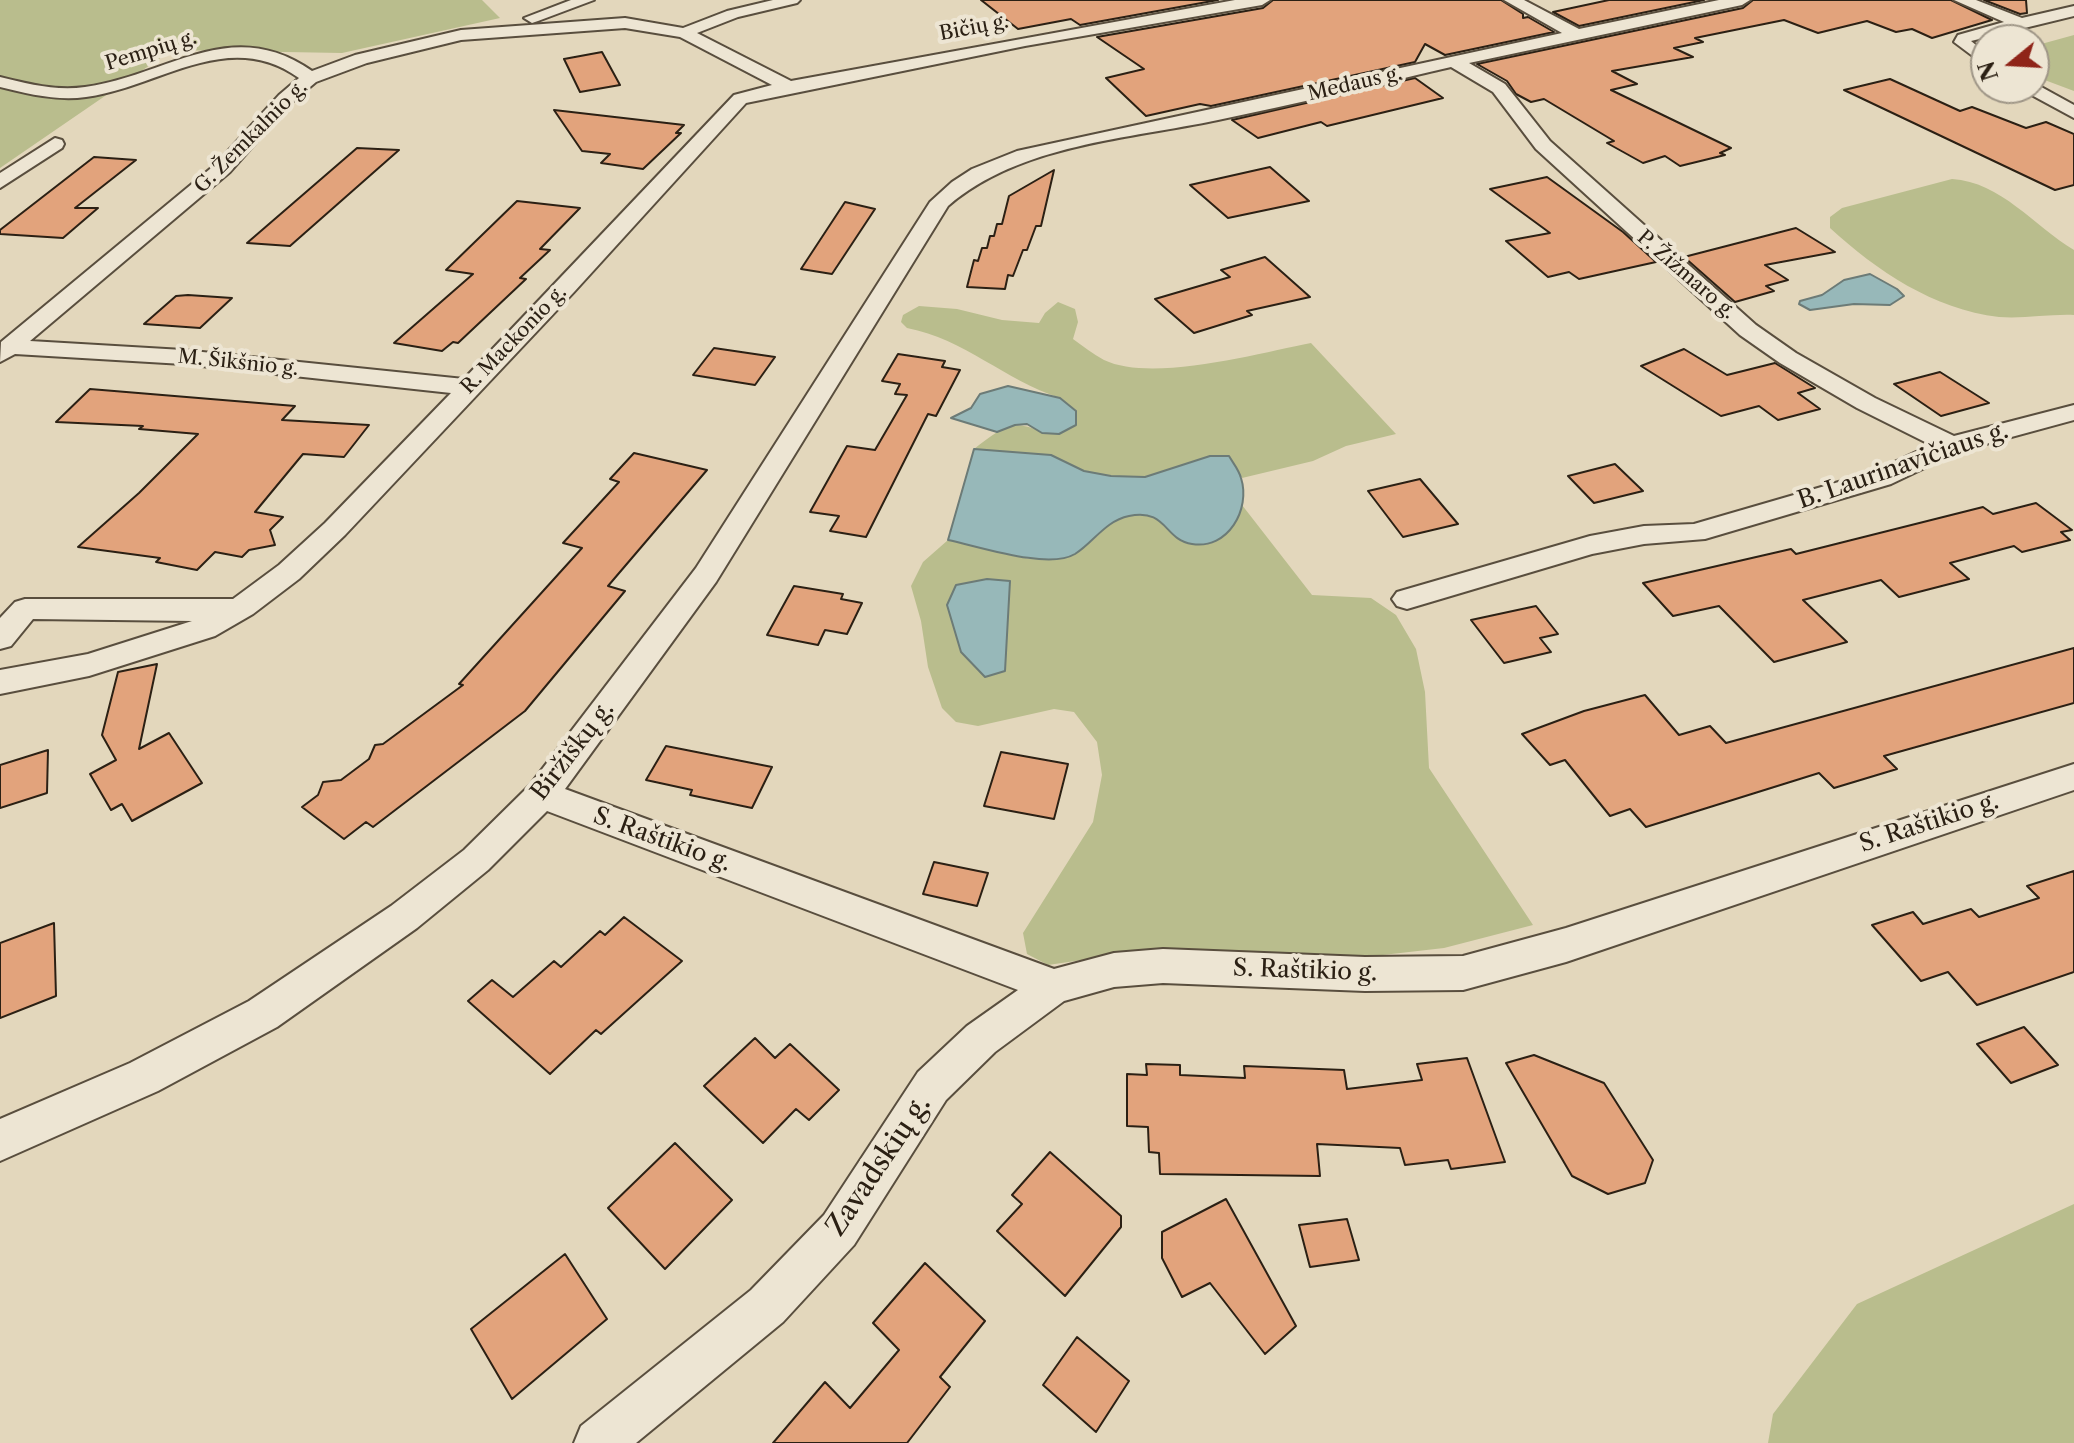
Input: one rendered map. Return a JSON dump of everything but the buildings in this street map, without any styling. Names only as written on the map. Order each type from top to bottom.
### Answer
[{"type":"street","name":"G. Žemkalnio g.","points":[[505,30],[546,11],[586,0]]},
{"type":"street","points":[[684,33],[733,14],[792,0]]},
{"type":"street","name":"Bičių g.","points":[[789,87],[1038,38],[1262,0]]},
{"type":"street","points":[[1512,0],[1576,34]]},
{"type":"street","name":"Medaus g.","points":[[971,177],[990,167],[1045,149],[1214,116],[1576,34],[1742,0]]},
{"type":"street","points":[[1962,0],[2018,22]]},
{"type":"street","points":[[2011,24],[2074,11]]},
{"type":"street","name":"G. Žemkalnio g.","points":[[4,351],[223,168],[285,99],[310,78],[410,46],[505,30],[625,23],[684,33]]},
{"type":"street","points":[[684,33],[789,87]]},
{"type":"street","points":[[1970,36],[1962,42],[1970,50]]},
{"type":"street","name":"Pempių g.","points":[[0,82],[56,93],[84,92],[137,81],[195,59],[241,53],[278,58],[310,78]]},
{"type":"street","name":"P. Žižmaro g.","points":[[1454,62],[1499,88],[1543,145],[1584,185],[1748,330],[1788,358],[1866,403],[1951,445]]},
{"type":"street","name":"R. Mackonio g.","points":[[0,682],[89,665],[157,645],[204,628],[243,607],[289,572],[335,529],[740,99],[789,87]]},
{"type":"street","points":[[2050,99],[2074,113]]},
{"type":"street","points":[[0,182],[55,144]]},
{"type":"street","name":"Biržiškų g.","points":[[0,1140],[144,1077],[263,1014],[404,917],[476,860],[542,795],[706,575],[940,202],[971,177]]},
{"type":"street","name":"M. Šikšnio g.","points":[[4,351],[183,357],[468,387]]},
{"type":"street","name":"B. Laurinavičiaus g.","points":[[1407,599],[1590,545],[1644,535],[1695,533],[1882,478],[1951,445],[2074,412]]},
{"type":"street","points":[[0,638],[25,609],[184,611],[243,607]]},
{"type":"street","name":"S. Raštikio g.","points":[[542,795],[1054,986],[1114,970],[1163,966],[1365,974],[1463,973],[1566,945],[2074,777]]},
{"type":"street","name":"Zavadskių g.","points":[[598,1443],[767,1306],[839,1230],[932,1086],[981,1039],[1054,986]]},
{"type":"green space","points":[[0,0],[482,0],[500,18],[342,53],[172,50],[0,168]]},
{"type":"green space","points":[[2074,35],[2074,91],[2050,82],[2050,42]]},
{"type":"green space","points":[[1952,179],[1970,182],[2002,196],[2074,250],[2074,315],[1999,317],[1951,306],[1907,286],[1867,259],[1830,228],[1830,217],[1842,208]]},
{"type":"green space","points":[[1058,302],[1075,309],[1078,322],[1073,339],[1104,360],[1125,366],[1149,368],[1206,364],[1311,343],[1396,434],[1346,446],[1313,461],[1242,478],[1229,456],[1210,456],[1145,477],[1084,471],[1051,455],[974,449],[998,432],[1014,426],[1032,428],[1042,433],[1060,398],[1021,381],[948,341],[907,328],[901,322],[903,315],[919,306],[1039,323]]},
{"type":"green space","points":[[1242,505],[1312,595],[1371,598],[1396,615],[1416,649],[1425,692],[1429,768],[1533,925],[1444,948],[1374,956],[1150,950],[1048,965],[1027,954],[1023,933],[1093,822],[1102,775],[1097,742],[1074,712],[1054,709],[978,726],[956,722],[942,708],[928,667],[921,621],[911,586],[923,562],[948,540],[1019,557],[1044,558],[1086,545],[1116,520],[1141,514],[1154,517],[1178,538],[1200,545],[1210,544],[1219,540],[1233,525]]},
{"type":"green space","points":[[2074,1204],[2074,1443],[1768,1443],[1773,1414],[1857,1304]]},
{"type":"water","points":[[1870,274],[1904,296],[1890,305],[1854,304],[1810,310],[1799,304],[1800,301],[1822,295],[1844,280]]},
{"type":"water","points":[[1008,386],[1060,398],[1076,411],[1076,425],[1059,434],[1042,433],[1027,424],[997,432],[951,418],[971,408],[980,394]]},
{"type":"water","points":[[974,449],[1051,455],[1084,471],[1145,477],[1210,456],[1229,456],[1241,478],[1243,502],[1234,525],[1226,534],[1205,544],[1183,541],[1158,520],[1141,515],[1113,522],[1082,549],[1063,558],[1013,555],[948,540]]},
{"type":"water","points":[[987,579],[1010,581],[1005,671],[985,677],[961,652],[947,605],[956,585]]}]
